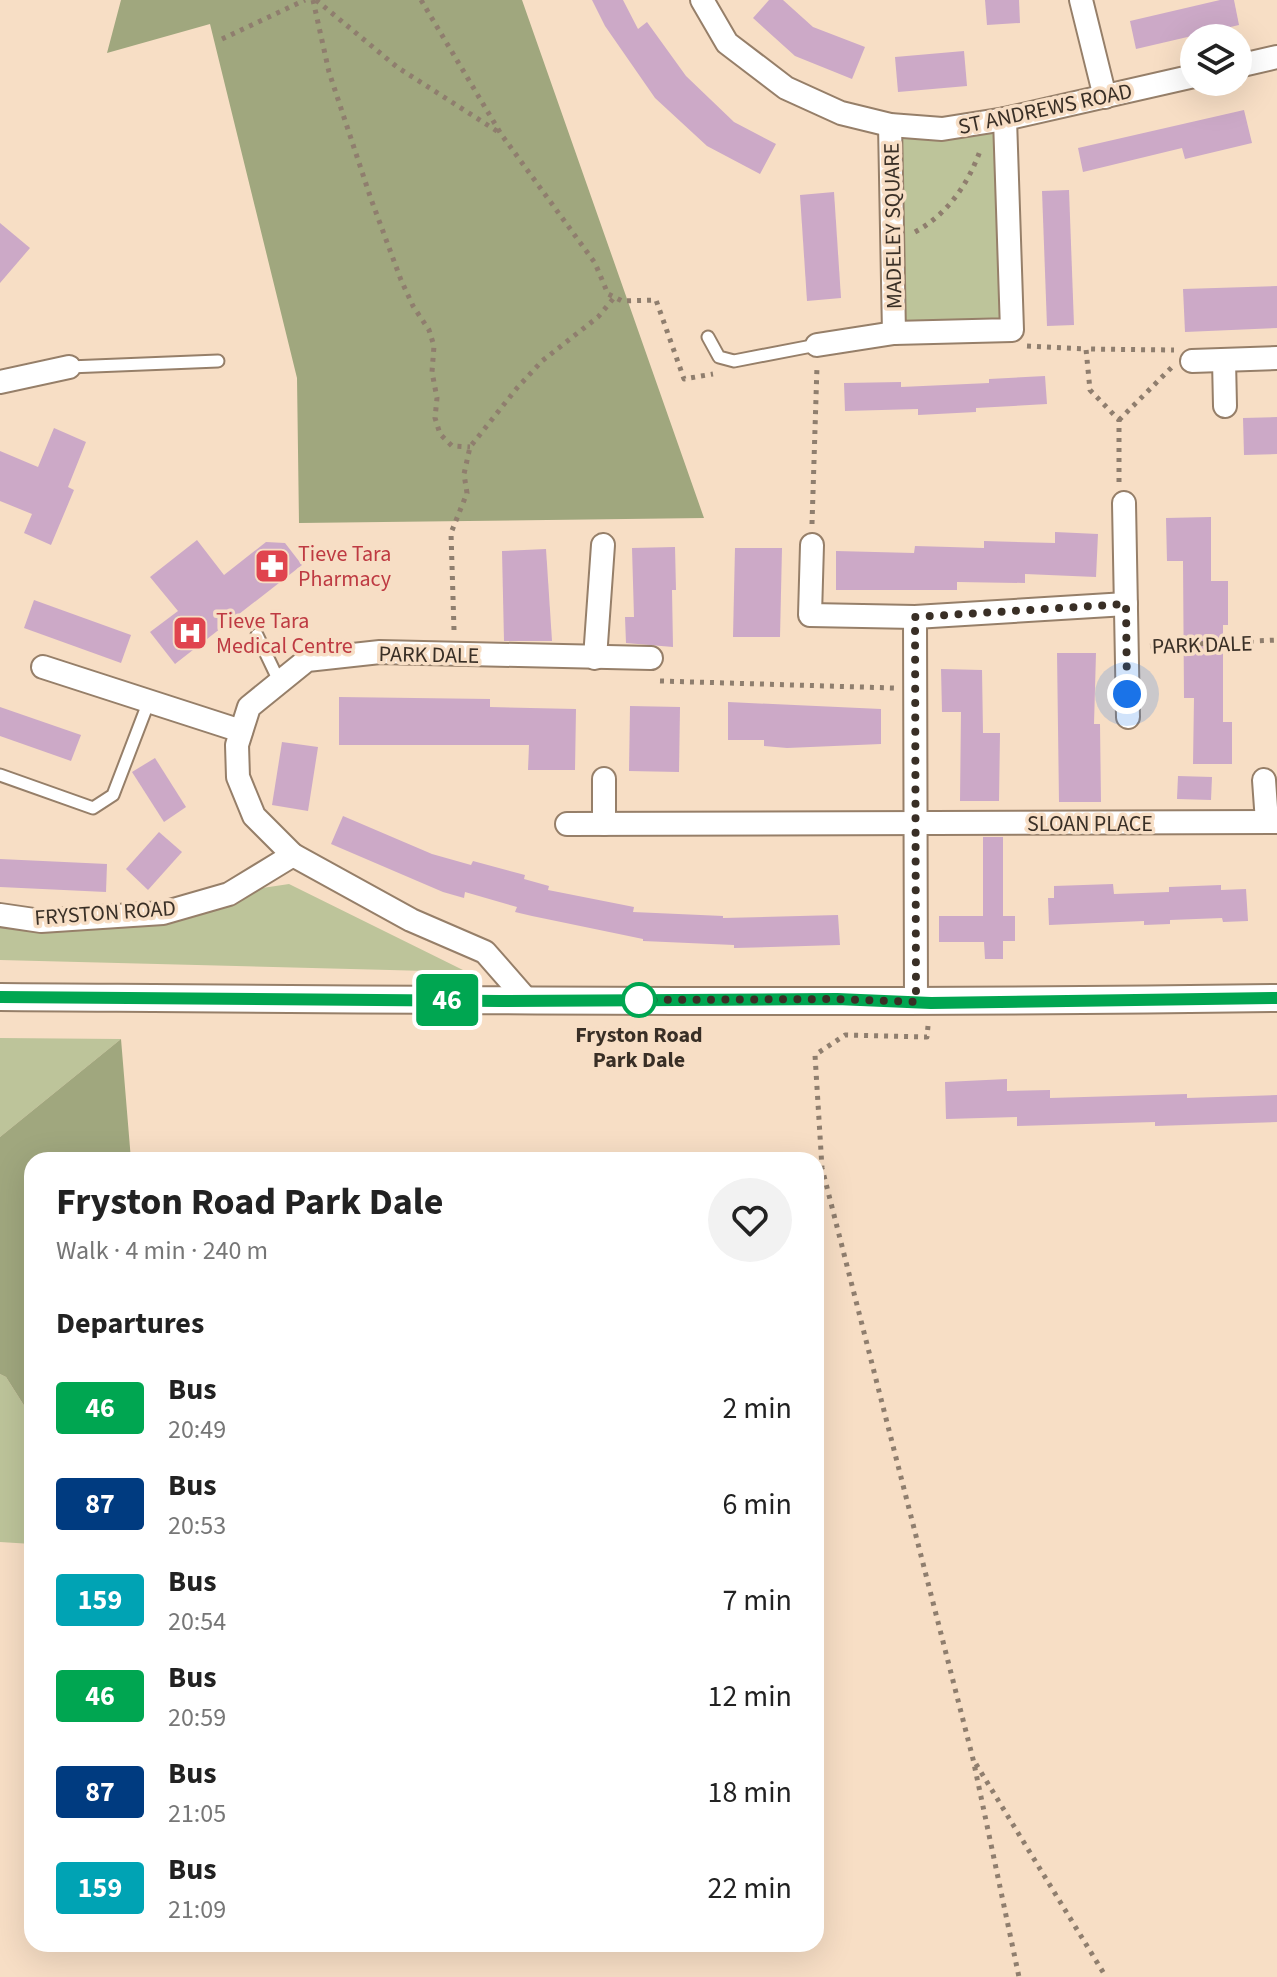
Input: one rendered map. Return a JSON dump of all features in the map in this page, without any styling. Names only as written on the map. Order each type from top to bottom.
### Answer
[{"type":"street","name":"ST ANDREWS ROAD","points":[[702,0],[727,43],[786,88],[841,113],[890,125],[942,129],[997,120],[1180,79]]},
{"type":"street","points":[[1081,0],[1105,97]]},
{"type":"street","points":[[1252,63],[1277,57]]},
{"type":"street","points":[[997,120],[1012,330]]},
{"type":"street","name":"MADELEY SQUARE","points":[[890,125],[894,333],[1012,330]]},
{"type":"street","points":[[817,345],[894,333]]},
{"type":"street","points":[[1187,358],[1277,358]]},
{"type":"street","points":[[1224,360],[1225,406]]},
{"type":"street","points":[[0,382],[69,367]]},
{"type":"street","points":[[1124,503],[1128,717]]},
{"type":"street","points":[[595,658],[603,545]]},
{"type":"street","points":[[812,545],[810,615],[915,617],[1126,604]]},
{"type":"street","points":[[915,617],[914,823],[924,1002]]},
{"type":"street","name":"PARK DALE","points":[[527,1000],[485,952],[411,920],[293,855],[254,816],[238,777],[237,745],[249,707],[307,660],[380,652],[651,658]]},
{"type":"street","points":[[43,667],[241,731]]},
{"type":"street","points":[[604,779],[604,824]]},
{"type":"street","name":"SLOAN PLACE","points":[[567,824],[1272,822],[1264,780]]},
{"type":"street","name":"FRYSTON ROAD","points":[[0,915],[41,921],[163,913],[229,894],[293,855]]},
{"type":"street","points":[[0,997],[837,999],[924,1002],[1277,998]]},
{"type":"lane","points":[[708,337],[719,357],[734,361],[817,345]]},
{"type":"lane","points":[[69,367],[218,361]]},
{"type":"lane","points":[[257,635],[279,681]]},
{"type":"lane","points":[[0,775],[93,808],[113,795],[149,701]]},
{"type":"path","points":[[222,39],[305,0]]},
{"type":"path","points":[[315,0],[397,67],[501,134]]},
{"type":"path","points":[[315,0],[329,72],[371,199],[401,280],[429,330],[434,346],[435,418],[440,434],[452,446],[470,447]]},
{"type":"path","points":[[421,0],[501,134],[595,263],[608,294],[622,301],[656,300],[684,379],[714,373]]},
{"type":"path","points":[[892,243],[919,230],[954,201],[974,169],[997,120]]},
{"type":"path","points":[[454,654],[451,533],[467,493],[464,474],[470,447],[542,361],[598,317],[613,299]]},
{"type":"path","points":[[1012,330],[1011,345],[1086,349],[1172,348],[1187,358],[1119,420]]},
{"type":"path","points":[[812,545],[817,345]]},
{"type":"path","points":[[1086,349],[1090,390],[1119,420],[1119,483],[1124,503]]},
{"type":"path","name":"PARK DALE","points":[[1126,646],[1277,640]]},
{"type":"path","points":[[651,658],[649,680],[914,689]]},
{"type":"path","points":[[821,1152],[815,1055],[845,1035],[927,1037],[924,1002]]},
{"type":"path","points":[[824,1176],[973,1759],[1019,1977]]},
{"type":"path","points":[[973,1759],[1106,1977]]},
{"type":"green space","points":[[121,0],[522,0],[704,518],[299,523],[297,378],[210,24],[107,53]]},
{"type":"green space","points":[[1005,119],[1012,330],[894,333],[890,125]]},
{"type":"green space","points":[[289,884],[467,972],[0,960],[0,915],[41,921]]},
{"type":"green space","points":[[0,1038],[121,1039],[0,1137]]},
{"type":"green space","points":[[121,1039],[130,1152],[24,1152],[24,1405],[6,1377],[0,1374],[0,1137]]},
{"type":"green space","points":[[0,1374],[6,1377],[24,1405],[24,1544],[0,1542]]},
{"type":"building","points":[[592,0],[623,0],[638,29],[647,22],[686,76],[734,122],[776,144],[760,174],[707,146],[655,98],[605,26]]},
{"type":"building","points":[[769,0],[783,0],[813,27],[865,47],[852,79],[795,56],[753,18]]},
{"type":"building","points":[[985,0],[1019,0],[1020,23],[987,25]]},
{"type":"building","points":[[1220,0],[1234,0],[1239,24],[1180,24],[1180,39],[1136,49],[1130,21]]},
{"type":"building","points":[[964,51],[967,86],[898,92],[895,57]]},
{"type":"building","points":[[1244,110],[1252,143],[1185,159],[1182,148],[1083,172],[1078,148]]},
{"type":"building","points":[[1069,190],[1074,325],[1047,326],[1042,191]]},
{"type":"building","points":[[834,192],[841,298],[807,301],[800,195]]},
{"type":"building","points":[[0,223],[30,248],[0,283]]},
{"type":"building","points":[[1277,286],[1277,328],[1185,332],[1183,289]]},
{"type":"building","points":[[1045,376],[1047,404],[918,415],[918,409],[845,411],[844,383],[901,382],[901,387],[989,383],[989,379]]},
{"type":"building","points":[[1277,417],[1277,454],[1244,455],[1243,418]]},
{"type":"building","points":[[54,428],[86,442],[68,487],[74,490],[51,545],[24,533],[32,514],[0,501],[0,451],[38,467]]},
{"type":"building","points":[[1211,517],[1211,581],[1228,581],[1228,625],[1223,625],[1223,722],[1232,722],[1232,764],[1193,764],[1194,698],[1184,698],[1183,561],[1167,561],[1166,518]]},
{"type":"building","points":[[1055,532],[1098,534],[1096,577],[1025,574],[1025,583],[957,582],[957,590],[836,590],[836,551],[914,553],[915,546],[984,548],[984,541],[1055,543]]},
{"type":"building","points":[[197,540],[224,575],[266,542],[285,543],[302,565],[175,664],[150,632],[178,611],[150,577]]},
{"type":"building","points":[[675,547],[673,647],[626,643],[625,617],[634,617],[632,548]]},
{"type":"building","points":[[735,548],[782,548],[780,637],[733,637]]},
{"type":"building","points":[[546,549],[552,641],[504,641],[502,551]]},
{"type":"building","points":[[34,600],[131,635],[121,663],[24,628]]},
{"type":"building","points":[[1057,653],[1096,653],[1094,724],[1100,724],[1101,802],[1059,802]]},
{"type":"building","points":[[941,669],[982,670],[983,733],[1000,733],[999,801],[960,801],[961,712],[942,712]]},
{"type":"building","points":[[339,697],[490,699],[490,707],[576,709],[575,770],[528,770],[529,745],[339,745]]},
{"type":"building","points":[[728,702],[881,709],[881,744],[787,748],[764,746],[764,740],[728,740]]},
{"type":"building","points":[[630,706],[680,707],[679,772],[629,771]]},
{"type":"building","points":[[0,707],[81,735],[71,761],[0,736]]},
{"type":"building","points":[[282,742],[318,747],[308,811],[272,805]]},
{"type":"building","points":[[155,758],[186,807],[164,822],[132,772]]},
{"type":"building","points":[[1178,776],[1212,777],[1211,800],[1177,799]]},
{"type":"building","points":[[343,816],[432,854],[525,875],[524,879],[549,886],[548,890],[634,907],[633,912],[723,918],[838,915],[840,945],[734,948],[734,945],[643,941],[515,912],[517,907],[465,892],[464,898],[443,892],[331,844]]},
{"type":"building","points":[[159,832],[182,852],[148,890],[126,869]]},
{"type":"building","points":[[983,837],[1003,837],[1003,916],[1015,916],[1015,941],[1003,941],[1003,959],[985,959],[984,942],[939,942],[939,916],[983,916]]},
{"type":"building","points":[[0,859],[107,864],[106,892],[0,887]]},
{"type":"building","points":[[1113,884],[1114,894],[1169,892],[1169,887],[1221,885],[1221,890],[1246,889],[1248,921],[1223,922],[1222,918],[1170,920],[1170,924],[1144,925],[1144,921],[1049,925],[1048,898],[1054,898],[1054,886]]},
{"type":"building","points":[[1007,1079],[1007,1091],[1050,1090],[1050,1098],[1277,1095],[1277,1122],[1017,1126],[1017,1117],[946,1119],[945,1082]]},
{"type":"bus line","name":"46","points":[[0,997],[500,1001],[837,999],[931,1003],[1277,998]]},
{"type":"place","name":"Tieve Tara Pharmacy","points":[[272,566]]},
{"type":"place","name":"Tieve Tara Medical Centre","points":[[190,633]]},
{"type":"place","name":"Fryston Road Park Dale","points":[[639,1000]]},
{"type":"route","points":[[639,1000],[837,999],[916,1002],[915,617],[1126,604],[1127,694]]}]
